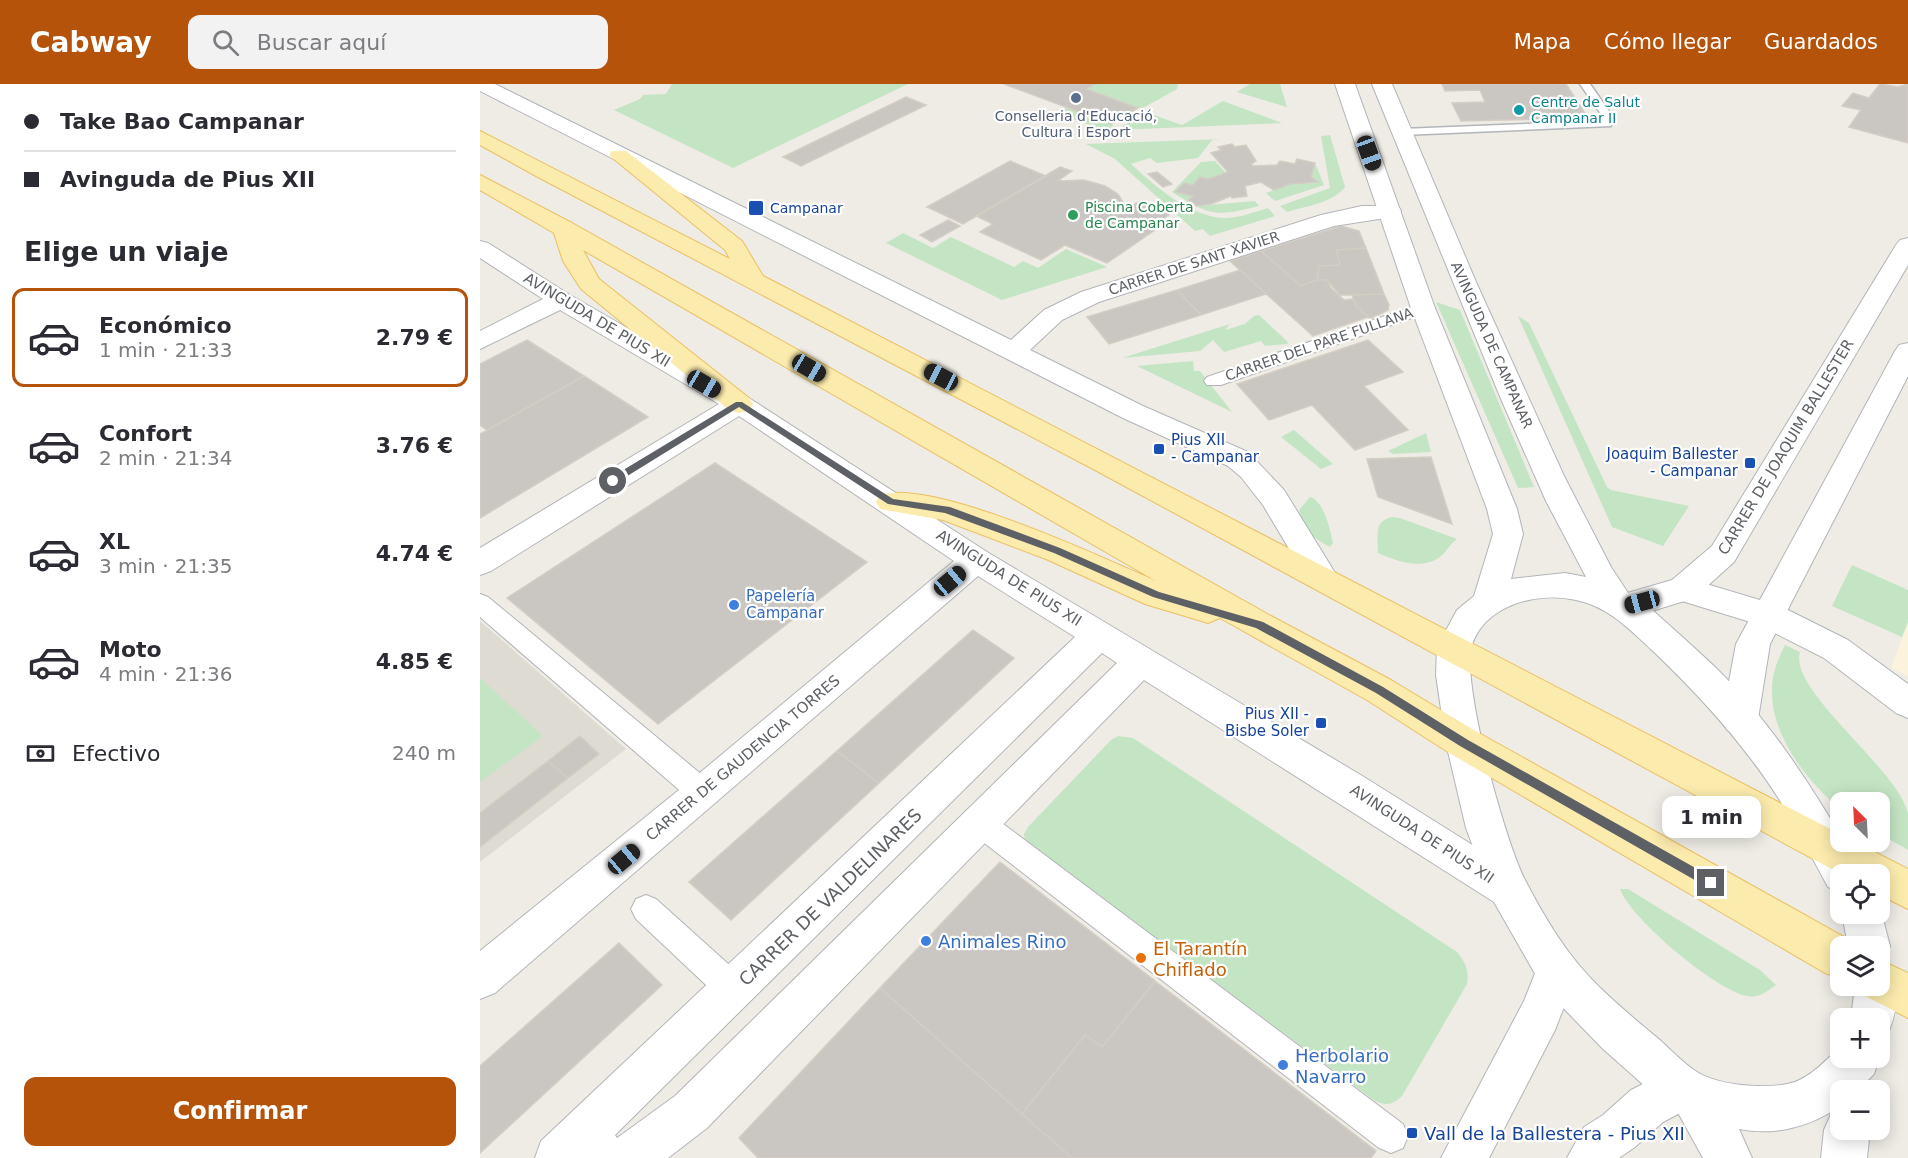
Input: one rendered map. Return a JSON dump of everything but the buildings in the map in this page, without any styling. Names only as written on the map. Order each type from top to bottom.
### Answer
[{"type":"main road","points":[[480,137],[597,201],[751,278],[1454,647],[1836,861]]},
{"type":"main road","points":[[620,155],[734,246],[751,278]]},
{"type":"main road","points":[[480,181],[1259,625],[1380,690],[1464,743],[1830,952]]},
{"type":"main road","points":[[564,228],[575,261],[590,284],[739,404]]},
{"type":"main road","points":[[891,502],[946,510],[1057,551],[1156,595],[1259,625]]},
{"type":"main road","points":[[1890,881],[1908,890]]},
{"type":"main road","points":[[1890,987],[1908,997]]},
{"type":"street","points":[[480,84],[1133,412],[1238,459],[1252,470],[1265,486],[1321,576]]},
{"type":"street","points":[[1345,84],[1423,308],[1502,509],[1508,534],[1488,602]]},
{"type":"street","name":"AVINGUDA DE CAMPANAR","points":[[1382,84],[1467,291],[1576,534],[1620,603]]},
{"type":"street","points":[[1359,125],[1398,124]]},
{"type":"street","name":"CARRER DE SANT XAVIER","points":[[1014,351],[1053,315],[1090,297],[1329,220],[1362,213],[1390,211]]},
{"type":"street","name":"CARRER DE JOAQUIM BALLESTER","points":[[1620,603],[1683,589],[1723,554],[1908,245]]},
{"type":"street","name":"AVINGUDA DE PIUS XII","points":[[483,252],[739,404],[976,560],[1351,789],[1508,889]]},
{"type":"street","points":[[1412,274],[1426,264],[1454,260]]},
{"type":"street","points":[[1412,274],[1429,284],[1452,291],[1467,291]]},
{"type":"street","points":[[480,341],[561,300]]},
{"type":"street","name":"CARRER DEL PARE FULLANA","points":[[1214,381],[1423,308]]},
{"type":"street","points":[[1740,719],[1753,644],[1908,351]]},
{"type":"street","points":[[480,563],[739,404]]},
{"type":"street","name":"CARRER DE GAUDENCIA TORRES","points":[[480,978],[703,794],[976,560]]},
{"type":"street","name":"AVINGUDA DE PIUS XII","points":[[1836,861],[1792,787],[1740,719],[1697,671],[1620,603],[1565,585],[1521,588],[1488,602],[1469,619],[1454,647],[1453,675],[1464,743],[1485,828],[1508,889],[1557,971],[1617,1034],[1686,1090],[1736,1106],[1774,1110],[1808,1100],[1854,1071]]},
{"type":"street","points":[[1683,589],[1768,615],[1836,649],[1908,703]]},
{"type":"street","points":[[480,603],[703,794]]},
{"type":"street","name":"CARRER DE VALDELINARES","points":[[582,1150],[734,990],[1099,634]]},
{"type":"street","points":[[629,1158],[691,1112],[1141,661]]},
{"type":"street","points":[[980,823],[1391,1136]]},
{"type":"street","points":[[646,909],[734,990]]},
{"type":"street","points":[[1464,1158],[1540,1015],[1557,971]]},
{"type":"street","points":[[1590,1158],[1600,1143],[1619,1131],[1647,1106],[1686,1090],[1729,1158]]},
{"type":"street","points":[[1844,1158],[1846,1140]]},
{"type":"lane","points":[[1398,124],[1607,124],[1608,117],[1585,84]]},
{"type":"shaded area","points":[[480,621],[626,749],[480,862]]},
{"type":"shaded area","points":[[1908,622],[1908,676],[1891,668]]},
{"type":"green space","points":[[672,84],[908,84],[733,168],[614,110],[640,99],[643,95],[666,94]]},
{"type":"green space","points":[[1095,84],[1178,84],[1177,89],[1141,109],[1086,89]]},
{"type":"green space","points":[[1250,84],[1280,84],[1287,107],[1237,92]]},
{"type":"green space","points":[[1223,101],[1282,123],[1116,130],[1145,112],[1182,125]]},
{"type":"green space","points":[[1066,107],[1114,125],[1105,131],[1057,113]]},
{"type":"green space","points":[[1330,135],[1345,187],[1334,197],[1287,212],[1280,206],[1330,188],[1321,136]]},
{"type":"green space","points":[[1223,139],[1212,140],[1198,158],[1157,163],[1150,158],[1131,164],[1173,198],[1209,216],[1228,218],[1268,208],[1275,216],[1210,236],[1203,229],[1195,231],[1115,159],[1086,144]]},
{"type":"green space","points":[[1215,161],[1226,173],[1209,179],[1200,177],[1193,185],[1184,183],[1175,192],[1193,196],[1188,200],[1197,206],[1255,201],[1259,206],[1233,212],[1214,212],[1196,206],[1172,192],[1201,162]]},
{"type":"green space","points":[[1315,163],[1324,185],[1275,201],[1266,193],[1290,184],[1318,182],[1311,177]]},
{"type":"green space","points":[[903,233],[933,248],[951,237],[1014,267],[1023,261],[1038,268],[1066,249],[1107,267],[1002,300],[886,243]]},
{"type":"green space","points":[[1436,302],[1460,310],[1534,487],[1518,488]]},
{"type":"green space","points":[[1259,315],[1288,342],[1287,344],[1265,346],[1261,341],[1224,352],[1213,340],[1200,351],[1122,358],[1230,324],[1225,330],[1245,324],[1254,316]]},
{"type":"green space","points":[[1518,316],[1529,323],[1607,487],[1611,490],[1689,506],[1663,546],[1612,527]]},
{"type":"green space","points":[[1193,361],[1194,371],[1200,371],[1232,412],[1137,366]]},
{"type":"green space","points":[[1294,430],[1333,464],[1321,469],[1281,437]]},
{"type":"green space","points":[[1426,433],[1431,452],[1393,454],[1388,451]]},
{"type":"green space","points":[[1310,497],[1319,504],[1326,516],[1333,543],[1330,547],[1314,536],[1303,523],[1299,510]]},
{"type":"green space","points":[[1392,517],[1457,539],[1434,561],[1418,564],[1393,559],[1378,553],[1379,526]]},
{"type":"green space","points":[[1852,565],[1908,590],[1908,622],[1902,637],[1832,606]]},
{"type":"green space","points":[[1785,645],[1800,652],[1801,668],[1810,687],[1885,774],[1900,795],[1908,813],[1908,850],[1890,840],[1890,792],[1830,792],[1830,800],[1815,785],[1793,756],[1784,740],[1773,707],[1772,690],[1776,666]]},
{"type":"green space","points":[[480,678],[543,736],[480,782]]},
{"type":"green space","points":[[1118,736],[1133,738],[1457,952],[1465,963],[1468,975],[1467,984],[1402,1096],[1389,1104],[1375,1101],[1025,841],[1024,834],[1028,827],[1111,740]]},
{"type":"green space","points":[[1620,889],[1628,889],[1760,970],[1776,985],[1762,994],[1747,996],[1715,981],[1656,934],[1627,902]]},
{"type":"place","name":"Conselleria d'Educació, Cultura i Esport","points":[[1076,98]]},
{"type":"place","name":"Centre de Salut Campanar II","points":[[1519,110]]},
{"type":"place","name":"Campanar","points":[[756,208]]},
{"type":"place","name":"Piscina Coberta de Campanar","points":[[1073,215]]},
{"type":"place","name":"Pius XII - Campanar","points":[[1159,449]]},
{"type":"place","name":"Joaquim Ballester - Campanar","points":[[1750,463]]},
{"type":"place","name":"Papelería Campanar","points":[[734,605]]},
{"type":"place","name":"Pius XII - Bisbe Soler","points":[[1321,723]]},
{"type":"place","name":"Animales Rino","points":[[926,941]]},
{"type":"place","name":"El Tarantín Chiflado","points":[[1141,958]]},
{"type":"place","name":"Herbolario Navarro","points":[[1283,1065]]},
{"type":"place","name":"Vall de la Ballestera - Pius XII","points":[[1412,1133]]},
{"type":"route","points":[[613,481],[739,404],[891,502],[946,510],[1057,551],[1156,595],[1259,625],[1380,690],[1464,743],[1711,883]]}]
